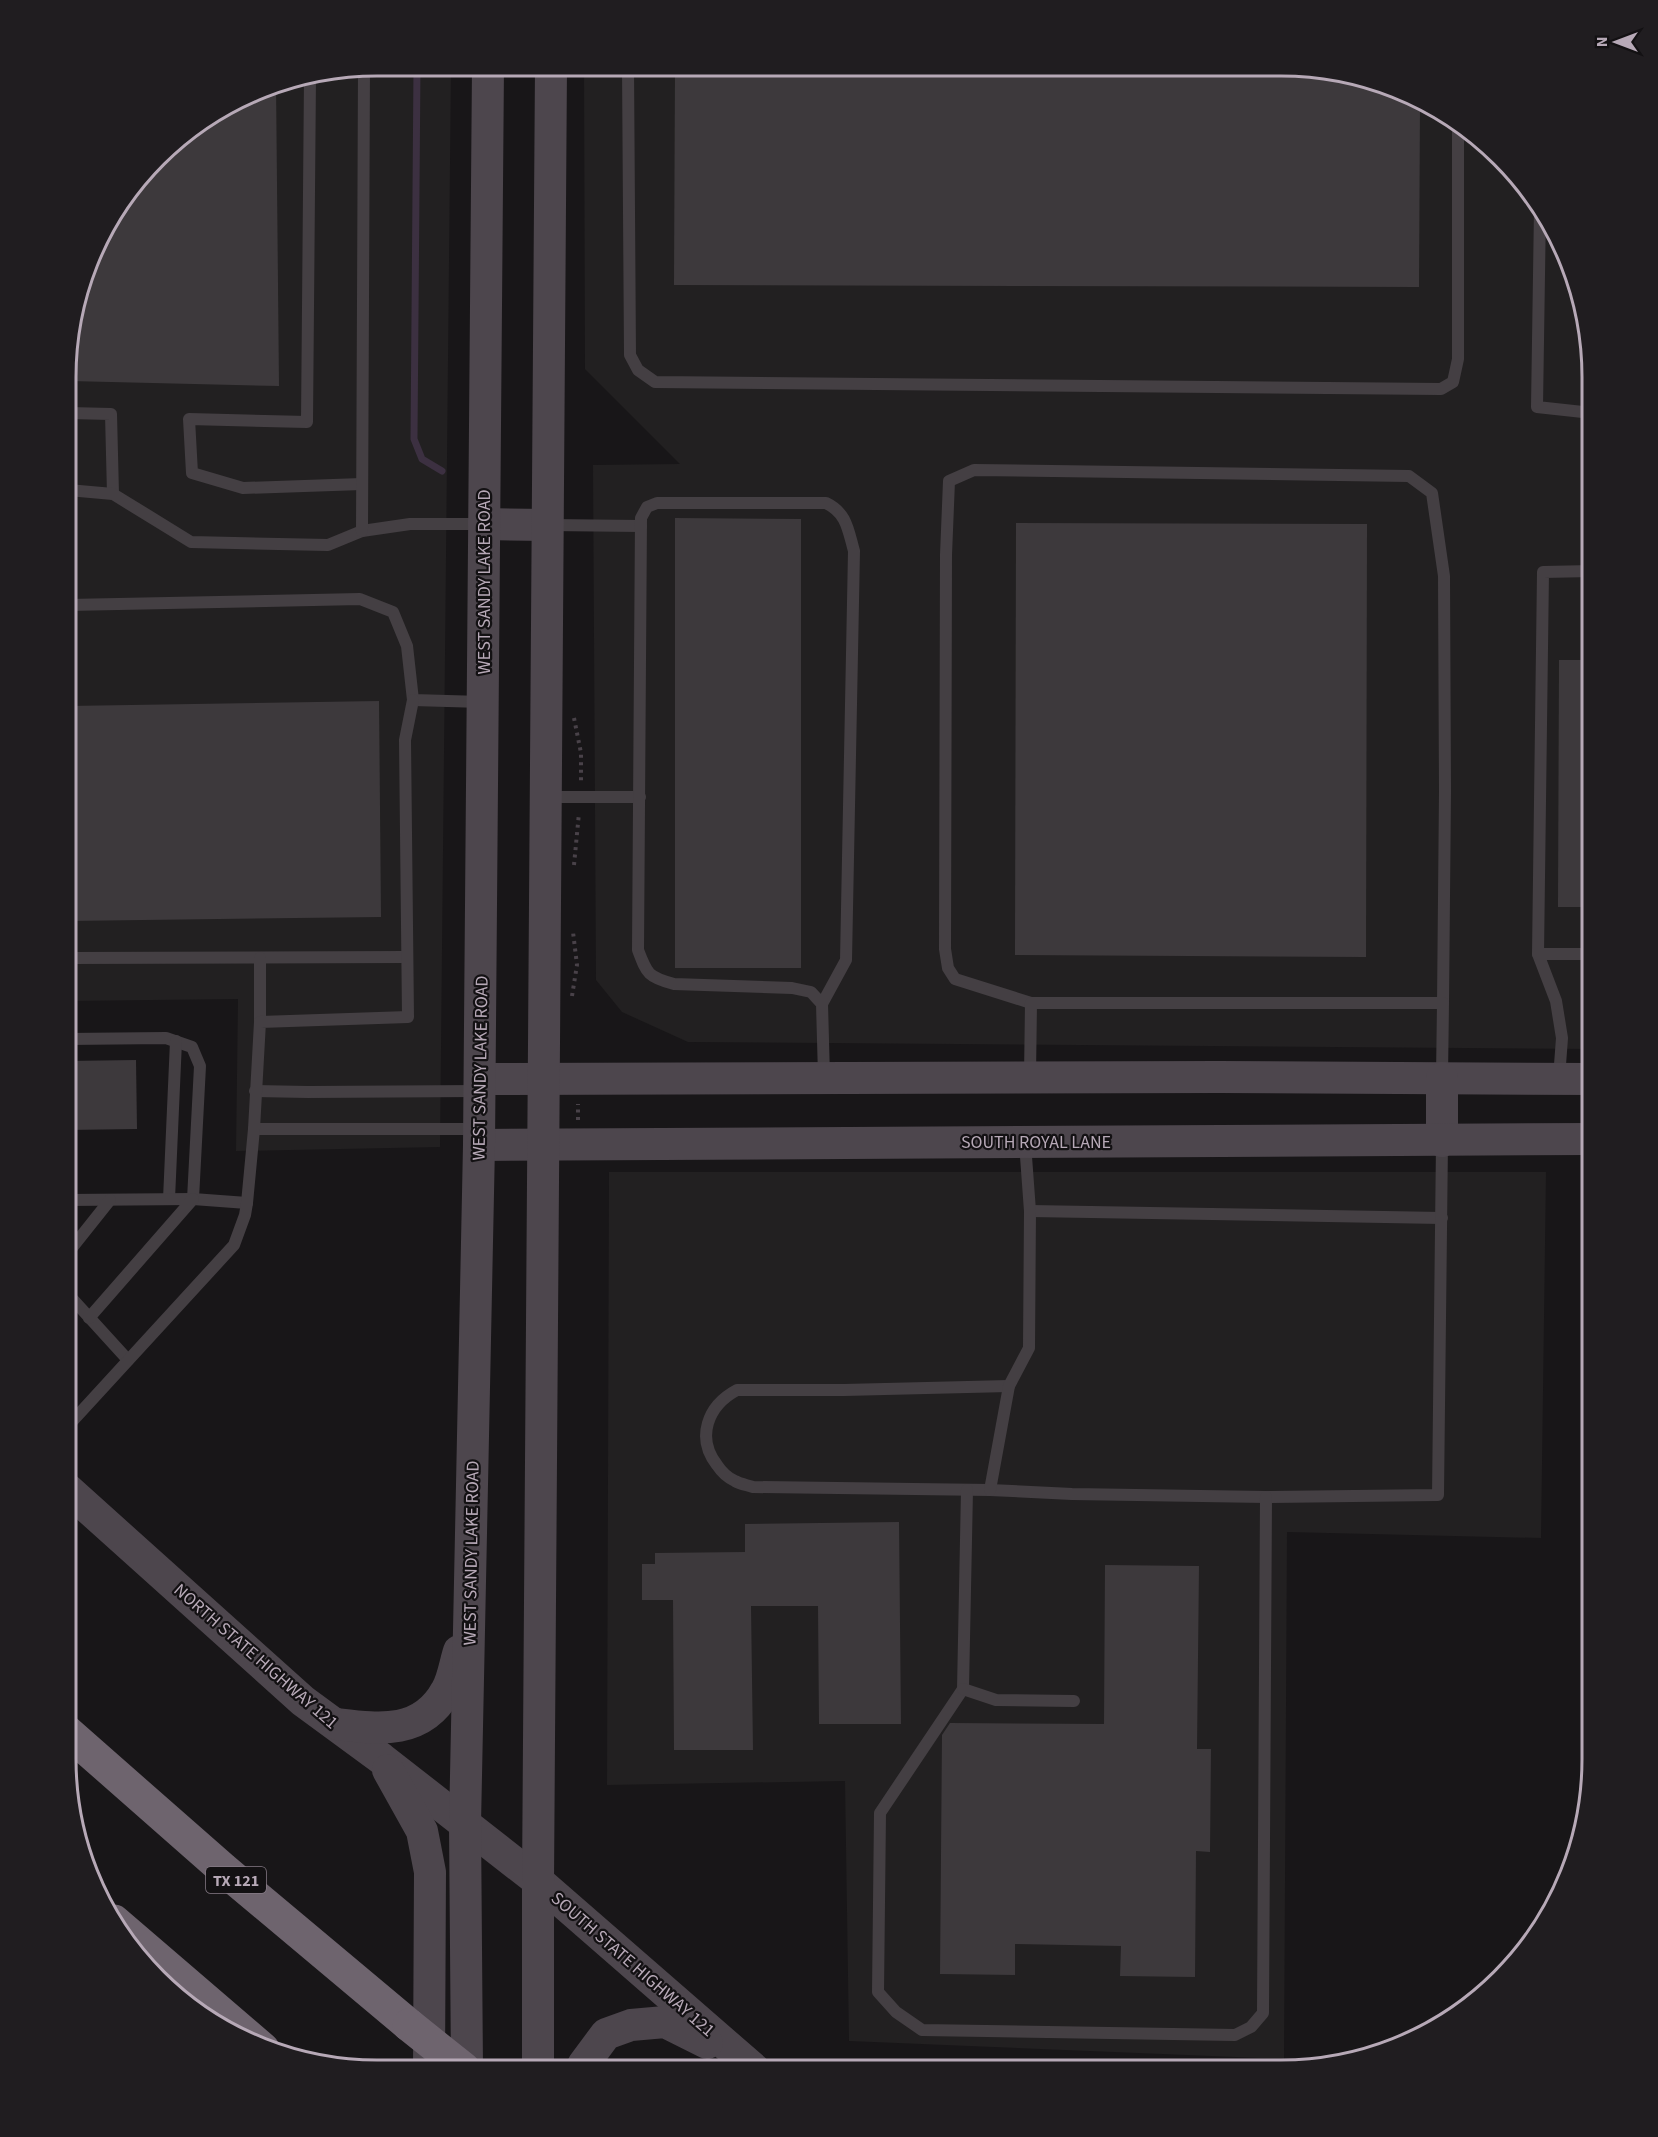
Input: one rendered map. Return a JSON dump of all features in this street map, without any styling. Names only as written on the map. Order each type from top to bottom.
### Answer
[{"type":"highway","name":"TX 121","points":[[76,1740],[223,1869],[409,2025],[454,2060]]},
{"type":"highway","points":[[138,1941],[235,2024]]},
{"type":"main road","name":"WEST SANDY LAKE ROAD","points":[[466,2060],[465,1824],[480,1085],[488,76]]},
{"type":"main road","points":[[538,2060],[551,76]]},
{"type":"main road","points":[[484,524],[547,525]]},
{"type":"main road","points":[[480,1085],[544,1079],[1030,1077],[1582,1079]]},
{"type":"main road","points":[[1442,1078],[1442,1141]]},
{"type":"main road","name":"SOUTH ROYAL LANE","points":[[479,1137],[544,1145],[1582,1139]]},
{"type":"main road","name":"NORTH STATE HIGHWAY 121","points":[[76,1498],[303,1701],[382,1759],[538,1881]]},
{"type":"main road","points":[[334,1724],[375,1729],[412,1724],[431,1710],[446,1691],[469,1618]]},
{"type":"main road","points":[[382,1759],[422,1831],[430,1872],[429,2060]]},
{"type":"main road","name":"SOUTH STATE HIGHWAY 121","points":[[538,1881],[743,2060]]},
{"type":"main road","points":[[587,2060],[606,2034],[630,2025],[665,2022],[738,2060]]},
{"type":"lane","points":[[628,76],[630,355],[638,370],[655,382],[1441,389],[1453,382],[1458,360],[1458,134]]},
{"type":"lane","points":[[362,531],[364,77]]},
{"type":"lane","points":[[310,84],[307,422],[189,419],[192,473],[243,488],[362,483]]},
{"type":"lane","points":[[1540,225],[1538,407],[1582,412]]},
{"type":"lane","points":[[76,413],[111,414],[113,494]]},
{"type":"lane","points":[[1442,1078],[1443,1003],[1445,791],[1444,576],[1432,493],[1409,476],[974,470],[949,481],[946,555],[945,949],[948,968],[955,979],[1031,1003],[1443,1003]]},
{"type":"lane","points":[[76,491],[113,494],[191,542],[328,545],[362,531],[410,524],[484,524]]},
{"type":"lane","points":[[822,1004],[811,992],[792,988],[674,984],[660,980],[647,972],[638,950],[641,518],[647,507],[657,503],[826,503],[838,509],[847,526],[854,551],[846,960],[822,1004],[824,1078]]},
{"type":"lane","points":[[547,525],[641,526]]},
{"type":"lane","points":[[1559,1079],[1562,1038],[1556,1001],[1538,954],[1543,572],[1582,572]]},
{"type":"lane","points":[[76,605],[360,599],[393,612],[406,646],[413,700],[405,740],[408,1017],[260,1022]]},
{"type":"lane","points":[[413,700],[483,702]]},
{"type":"lane","points":[[546,797],[640,797]]},
{"type":"lane","points":[[1538,954],[1582,954]]},
{"type":"lane","points":[[76,958],[407,957]]},
{"type":"lane","points":[[76,1417],[234,1245],[245,1215],[254,1129],[260,1022],[260,958]]},
{"type":"lane","points":[[1030,1077],[1031,1003]]},
{"type":"lane","points":[[76,1039],[166,1038],[192,1047],[200,1066],[193,1199],[89,1318]]},
{"type":"lane","points":[[169,1199],[176,1041]]},
{"type":"lane","points":[[255,1091],[319,1092],[480,1085]]},
{"type":"lane","points":[[254,1129],[479,1137]]},
{"type":"lane","points":[[1009,1386],[737,1390],[718,1404],[706,1432],[706,1446],[711,1458],[721,1471],[734,1481],[753,1487],[1266,1497],[1438,1495],[1442,1141]]},
{"type":"lane","points":[[990,1490],[1009,1386],[1029,1348],[1030,1211],[1025,1142]]},
{"type":"lane","points":[[76,1200],[193,1199],[247,1203]]},
{"type":"lane","points":[[76,1243],[110,1200]]},
{"type":"lane","points":[[1030,1211],[1442,1218]]},
{"type":"lane","points":[[76,1303],[128,1360]]},
{"type":"lane","points":[[967,1490],[963,1689],[880,1813],[878,1992],[896,2013],[922,2030],[1234,2036],[1251,2027],[1263,2013],[1266,1497]]},
{"type":"lane","points":[[963,1689],[996,1700],[1074,1701]]},
{"type":"shaded area","points":[[378,76],[451,76],[440,1147],[236,1151],[238,999],[76,1001],[76,378],[82,319],[99,262],[127,210],[151,179],[179,151],[210,127],[262,99],[319,82]]},
{"type":"shaded area","points":[[584,76],[1300,77],[1339,82],[1377,92],[1396,99],[1448,127],[1479,151],[1507,179],[1531,210],[1559,262],[1576,319],[1579,338],[1582,378],[1582,1049],[688,1042],[622,1012],[596,980],[593,465],[680,464],[585,369]]},
{"type":"shaded area","points":[[609,1172],[1546,1172],[1541,1538],[1287,1532],[1284,2059],[849,2041],[845,1781],[607,1785]]},
{"type":"building","points":[[675,76],[1280,76],[1339,82],[1377,92],[1420,111],[1419,287],[674,285]]},
{"type":"building","points":[[276,94],[279,386],[76,381],[82,319],[92,281],[99,262],[127,210],[151,179],[194,139],[227,117]]},
{"type":"building","points":[[675,518],[801,519],[801,968],[675,968]]},
{"type":"building","points":[[1016,523],[1367,524],[1366,957],[1015,955]]},
{"type":"building","points":[[1559,660],[1582,660],[1582,907],[1558,907]]},
{"type":"building","points":[[379,701],[381,917],[76,921],[76,706]]},
{"type":"building","points":[[136,1060],[137,1129],[76,1130],[76,1061]]},
{"type":"building","points":[[899,1522],[901,1724],[819,1724],[818,1606],[751,1606],[753,1750],[674,1750],[673,1600],[642,1600],[642,1564],[655,1564],[655,1553],[745,1552],[745,1524]]},
{"type":"building","points":[[1105,1565],[1199,1566],[1197,1749],[1211,1749],[1210,1852],[1196,1851],[1195,1977],[1120,1976],[1121,1946],[1015,1944],[1015,1975],[940,1974],[942,1735],[950,1723],[1104,1724]]},
{"type":"waterway","points":[[417,76],[414,439],[422,459],[442,471]]}]
